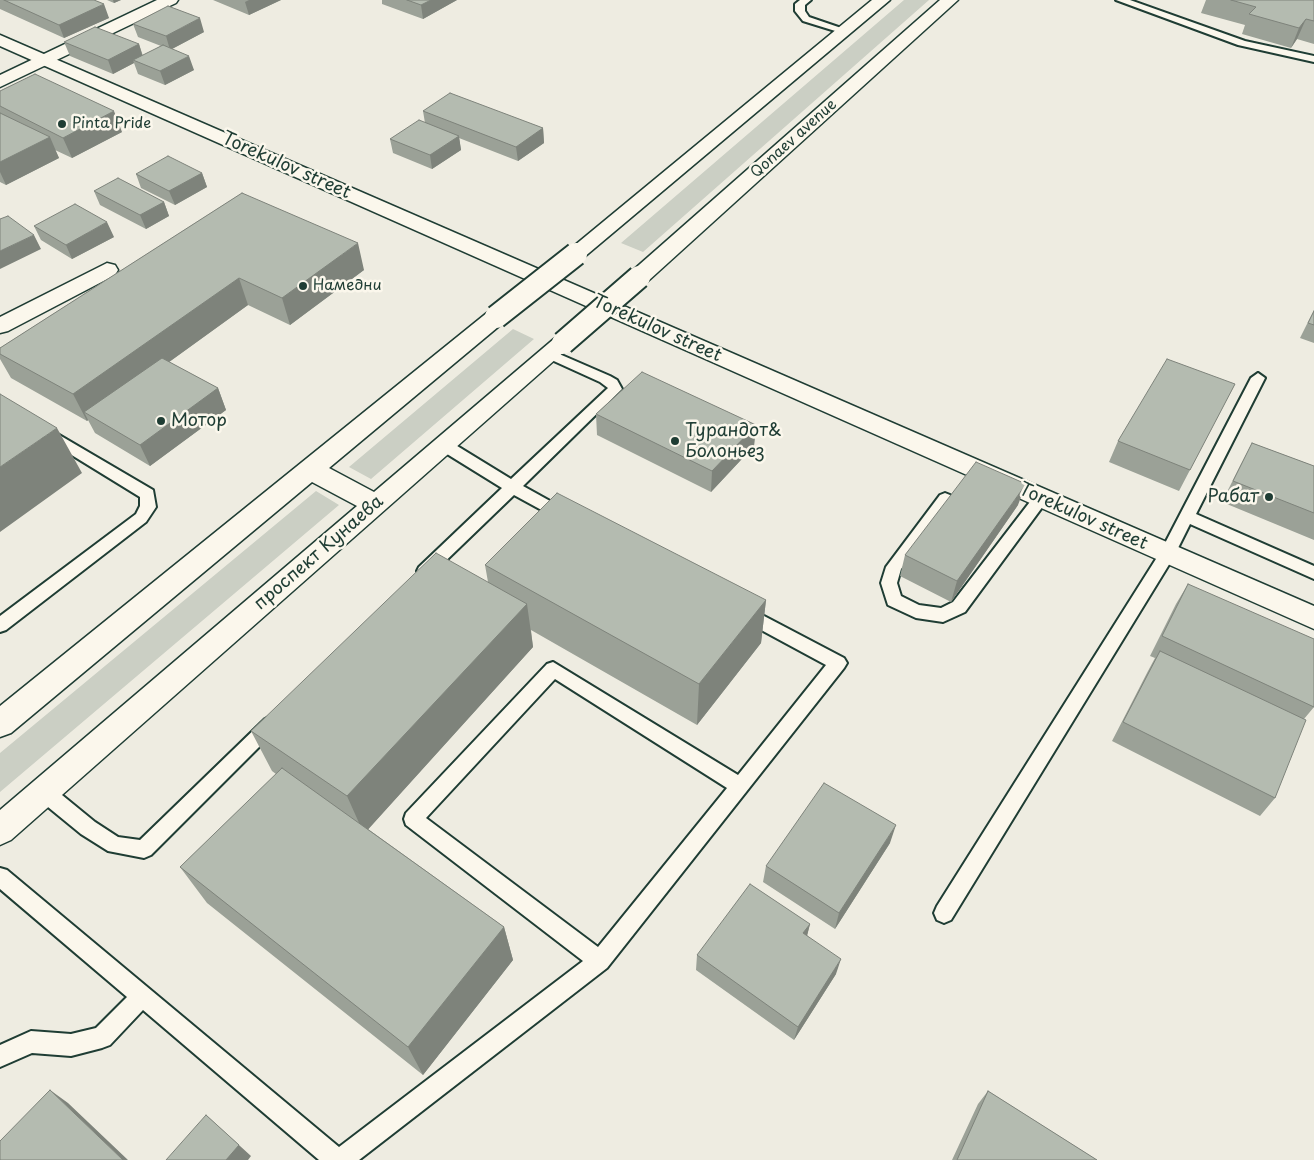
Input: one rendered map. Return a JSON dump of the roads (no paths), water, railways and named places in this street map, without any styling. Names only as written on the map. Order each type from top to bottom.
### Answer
[{"type":"main road","points":[[0,82],[170,0]]},
{"type":"main road","points":[[0,724],[496,317],[576,254],[882,0]]},
{"type":"main road","name":"Qonaev avenue","points":[[639,277],[950,0]]},
{"type":"main road","name":"Torekulov street","points":[[0,40],[1314,618]]},
{"type":"main road","points":[[0,326],[107,270]]},
{"type":"main road","name":"проспект Кунаева","points":[[0,830],[639,277]]},
{"type":"main road","points":[[311,470],[376,504]]},
{"type":"lane","points":[[806,0],[800,4],[800,11],[806,19],[845,30]]},
{"type":"lane","points":[[1121,0],[1242,44],[1314,59]]},
{"type":"lane","points":[[412,584],[511,486],[615,389],[612,383],[557,348]]},
{"type":"lane","points":[[944,914],[1167,554],[1258,378]]},
{"type":"lane","points":[[0,625],[141,518],[148,507],[148,494],[33,424]]},
{"type":"lane","points":[[444,445],[511,486],[580,524]]},
{"type":"lane","points":[[945,499],[894,567],[889,583],[894,600],[916,611],[943,615],[959,607],[1040,498]]},
{"type":"lane","points":[[1186,516],[1314,573]]},
{"type":"lane","points":[[0,878],[339,1160],[600,961],[838,663],[726,603]]},
{"type":"lane","points":[[600,961],[413,819],[553,669],[740,786]]},
{"type":"lane","points":[[44,792],[88,828],[115,845],[144,849],[285,709]]},
{"type":"lane","points":[[0,1056],[31,1042],[71,1045],[102,1037],[142,996]]},
{"type":"place","name":"Pinta Pride","points":[[62,124]]},
{"type":"place","name":"Намедни","points":[[303,286]]},
{"type":"place","name":"Мотор","points":[[161,421]]},
{"type":"place","name":"Турандот& Болоньез","points":[[675,441]]},
{"type":"place","name":"Рабат","points":[[1269,497]]}]
